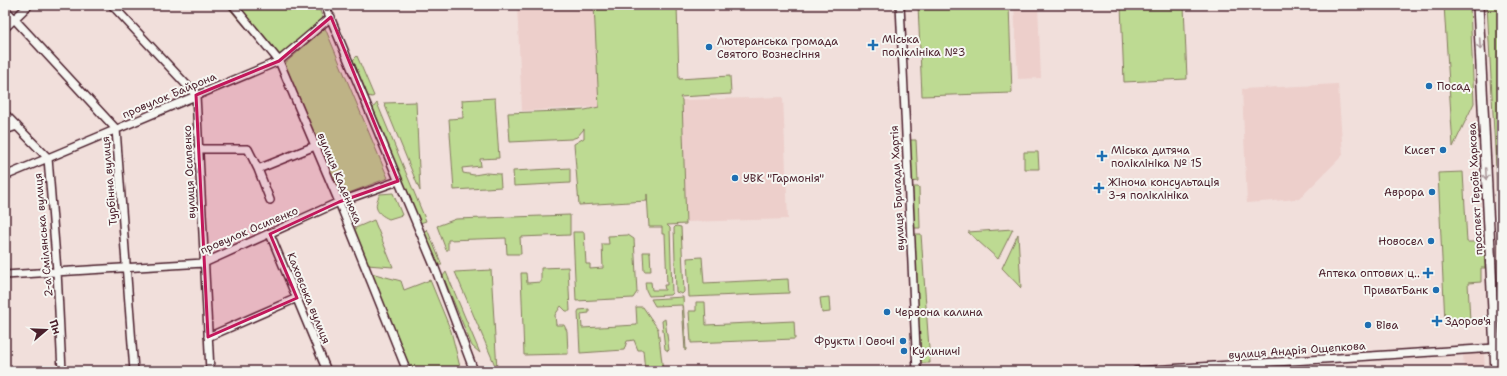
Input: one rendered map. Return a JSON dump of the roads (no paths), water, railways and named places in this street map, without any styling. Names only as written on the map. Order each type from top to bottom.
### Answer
[{"type":"main road","name":"проспект Героїв Харкова","points":[[1478,5],[1496,371]]},
{"type":"street","points":[[5,28],[30,5]]},
{"type":"street","points":[[112,5],[196,96]]},
{"type":"street","name":"вулиця Каденюка","points":[[233,5],[279,61],[339,202],[407,371]]},
{"type":"street","points":[[325,5],[460,331],[474,371]]},
{"type":"street","name":"вулиця Бригади Хартія","points":[[900,5],[917,371]]},
{"type":"street","name":"Турбінна вулиця","points":[[5,9],[116,129],[134,371]]},
{"type":"street","name":"провулок Байрона","points":[[5,176],[279,61],[331,17]]},
{"type":"street","name":"вулиця Осипенко","points":[[196,96],[210,371]]},
{"type":"street","name":"2-а Смілянська вулиця","points":[[5,114],[48,158],[58,271],[62,371]]},
{"type":"street","points":[[5,130],[17,126]]},
{"type":"street","points":[[258,169],[315,146]]},
{"type":"street","points":[[198,149],[248,149],[258,169],[270,200]]},
{"type":"street","name":"провулок Осипенко","points":[[5,275],[204,262],[270,234],[339,202],[398,181]]},
{"type":"street","name":"Каховська вулиця","points":[[270,234],[297,298],[324,370]]},
{"type":"street","points":[[208,337],[297,298]]},
{"type":"street","name":"вулиця Андрія Ощепкова","points":[[1136,371],[1495,348]]},
{"type":"place","name":"Міська поліклініка №3","points":[[873,45]]},
{"type":"place","name":"Лютеранська громада Святого Вознесіння","points":[[709,47]]},
{"type":"place","name":"Посад","points":[[1429,86]]},
{"type":"place","name":"Кисет","points":[[1443,150]]},
{"type":"place","name":"Міська дитяча поліклініка № 15","points":[[1102,156]]},
{"type":"place","name":"УВК \"Гармонія\"","points":[[735,178]]},
{"type":"place","name":"Жіноча консультація 3-я поліклініка","points":[[1099,188]]},
{"type":"place","name":"Аврора","points":[[1432,192]]},
{"type":"place","name":"Новосел","points":[[1431,241]]},
{"type":"place","name":"Аптека оптових ц‥","points":[[1428,273]]},
{"type":"place","name":"ПриватБанк","points":[[1436,290]]},
{"type":"place","name":"Червона калина","points":[[887,312]]},
{"type":"place","name":"Здоров'я","points":[[1437,321]]},
{"type":"place","name":"Віва","points":[[1368,325]]},
{"type":"place","name":"Фрукти і Овочі","points":[[903,341]]},
{"type":"place","name":"Кулиничі","points":[[904,351]]}]
